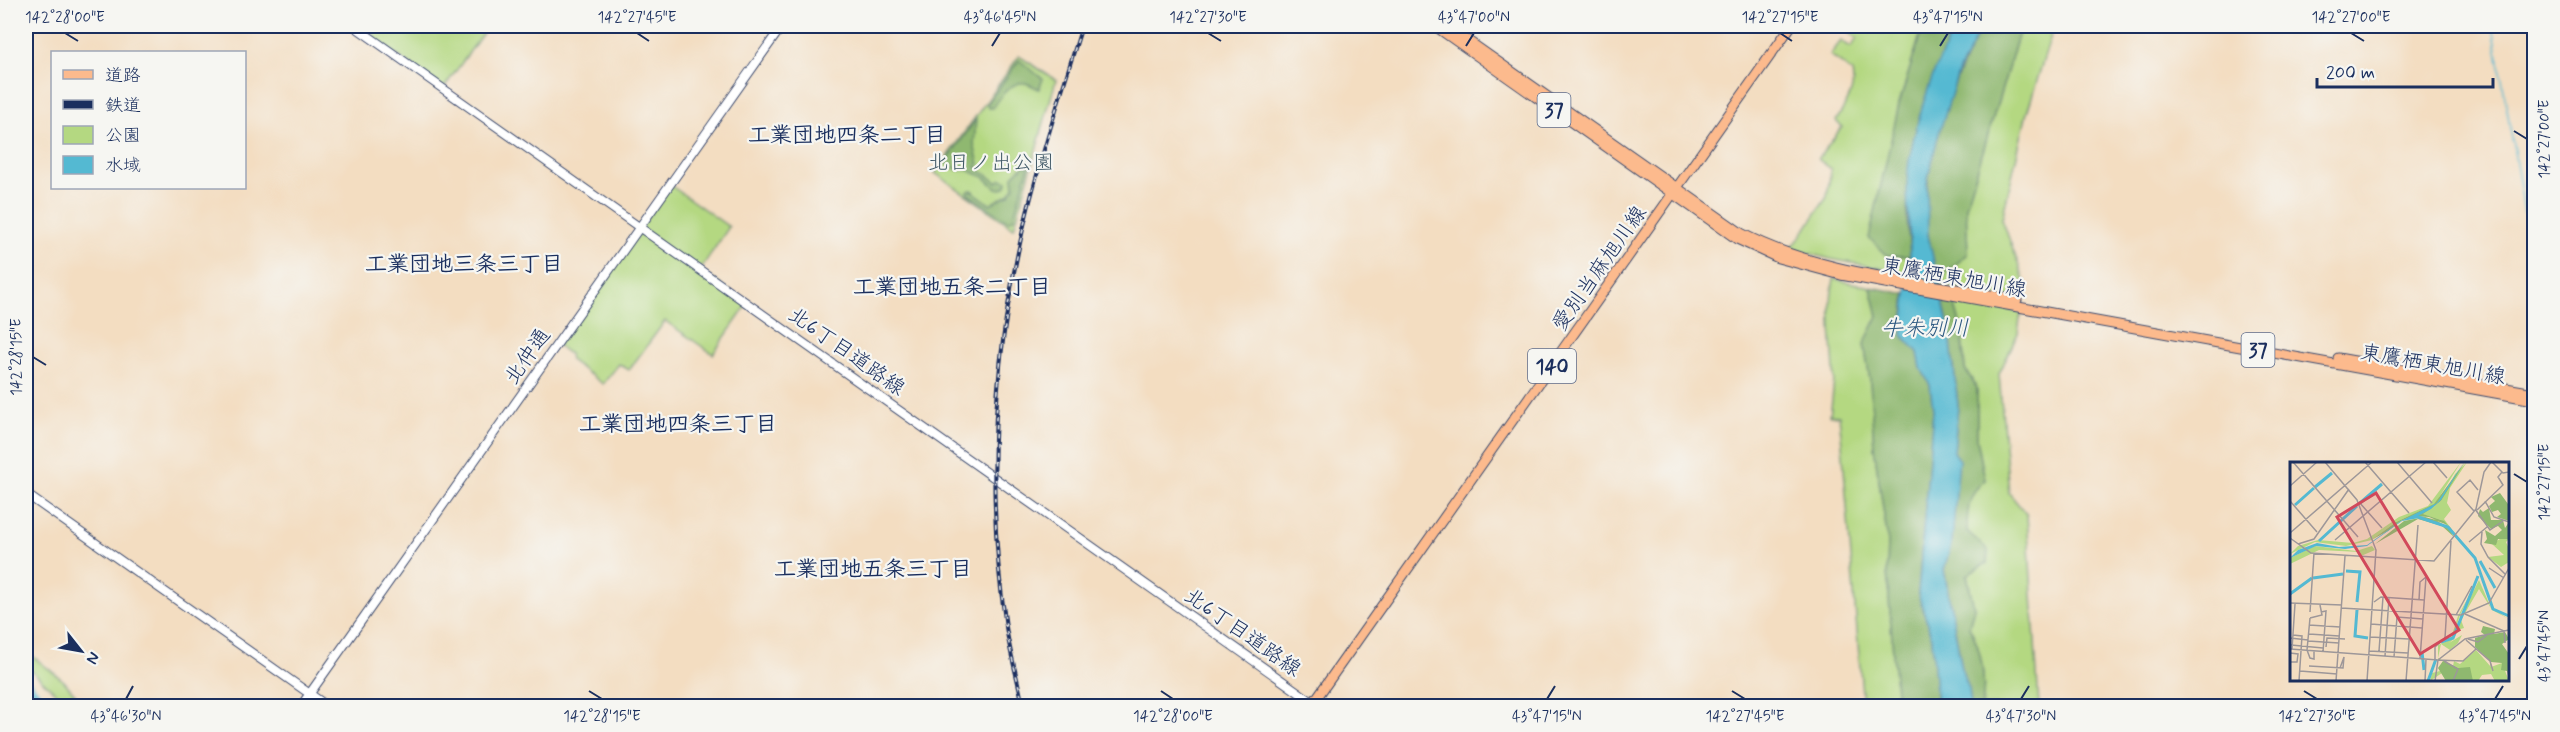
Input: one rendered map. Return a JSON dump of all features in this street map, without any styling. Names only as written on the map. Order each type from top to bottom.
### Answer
[{"type":"main road","name":"東鷹栖東旭川線","points":[[1435,26],[1675,191],[1741,233],[1781,252],[1856,274],[2535,393]]},
{"type":"main road","name":"東鷹栖東旭川線","points":[[1447,26],[1675,191]]},
{"type":"main road","name":"愛別当麻旭川線","points":[[1314,706],[1791,26]]},
{"type":"main road","name":"東鷹栖東旭川線","points":[[1981,295],[2535,400]]},
{"type":"street","name":"北6丁目道路線","points":[[354,26],[1314,706]]},
{"type":"street","name":"北仲通","points":[[301,706],[782,26]]},
{"type":"street","points":[[26,494],[327,706]]},
{"type":"green space","points":[[379,26],[488,26],[444,88],[371,37]]},
{"type":"green space","points":[[1840,26],[1872,26],[1883,33],[1886,26],[1923,26],[1899,104],[1888,256],[1910,256],[1908,273],[1830,259],[1790,248],[1799,239],[1827,197],[1831,169],[1818,159],[1842,127],[1836,121],[1851,92],[1852,72],[1830,55],[1841,41],[1851,47],[1857,38]]},
{"type":"green space","points":[[1923,26],[1956,26],[1945,46],[1910,156],[1907,218],[1910,256],[1888,256],[1869,238],[1899,104]]},
{"type":"green space","points":[[1982,26],[2021,26],[1966,207],[1968,254],[1944,274],[1942,285],[1939,285],[1928,235],[1926,208],[1932,154],[1948,100]]},
{"type":"green space","points":[[2021,26],[2054,26],[2026,116],[2002,219],[2025,283],[2022,301],[1942,285],[1944,274],[1968,254],[1966,207]]},
{"type":"green space","name":"北日ノ出公園","points":[[1019,56],[1056,80],[1014,228],[935,173]]},
{"type":"green space","points":[[1019,60],[1043,79],[1039,89],[1020,83],[1010,87],[993,108],[988,108],[987,104]]},
{"type":"green space","points":[[976,119],[974,145],[979,164],[976,167],[997,182],[1001,179],[1007,181],[1006,186],[1002,189],[996,188],[984,177],[967,170],[958,170],[945,163]]},
{"type":"green space","points":[[1025,164],[1029,166],[1013,219],[1008,221],[968,194],[967,192],[971,190],[990,204],[1009,194],[1014,187],[1013,176]]},
{"type":"green space","points":[[670,185],[729,227],[700,270],[748,304],[713,354],[665,321],[629,370],[619,364],[603,384],[570,360],[569,354],[557,345]]},
{"type":"green space","points":[[1834,279],[1871,287],[1878,316],[1864,344],[1870,380],[1874,447],[1888,542],[1887,571],[1896,693],[1899,706],[1863,706],[1839,416],[1830,415],[1834,378],[1831,314]]},
{"type":"green space","points":[[1871,287],[1906,294],[1902,335],[1918,352],[1921,368],[1930,385],[1933,410],[1918,594],[1932,638],[1937,706],[1899,706],[1896,693],[1887,571],[1888,542],[1874,447],[1870,380],[1864,344],[1878,316]]},
{"type":"green space","points":[[1942,298],[1953,299],[1961,327],[1968,335],[1962,342],[1965,369],[1977,388],[1977,439],[1985,480],[1972,497],[1968,510],[1967,531],[1988,550],[1987,563],[1967,575],[1974,608],[1969,626],[1980,655],[1983,675],[1982,706],[1971,706],[1944,569],[1952,541],[1954,452],[1958,405],[1950,333]]},
{"type":"green space","points":[[1953,299],[2021,312],[2018,333],[1999,374],[2009,493],[2027,515],[2039,706],[1982,706],[1983,675],[1980,655],[1969,626],[1974,608],[1967,575],[1986,563],[1968,533],[1966,519],[1972,497],[1985,480],[1977,439],[1977,388],[1965,369],[1961,327]]},
{"type":"green space","points":[[26,651],[64,681],[85,706],[61,706],[56,693],[26,666]]},
{"type":"water","name":"牛朱別川","points":[[1956,26],[1982,26],[1959,70],[1937,140],[1927,183],[1928,235],[1950,333],[1958,405],[1954,452],[1959,459],[1952,541],[1944,570],[1971,706],[1937,706],[1932,638],[1918,594],[1933,410],[1930,385],[1921,368],[1918,352],[1902,335],[1910,257],[1907,193],[1910,156],[1928,89]]},
{"type":"waterway","points":[[2493,26],[2534,270]]},
{"type":"waterway","points":[[26,683],[45,706]]},
{"type":"railway","points":[[1023,706],[1006,627],[996,533],[995,439],[1002,345],[1024,224],[1047,138],[1082,26]]},
{"type":"district","name":"工業団地四条二丁目","points":[[847,134]]},
{"type":"district","name":"工業団地三条三丁目","points":[[464,263]]},
{"type":"district","name":"工業団地五条二丁目","points":[[952,286]]},
{"type":"district","name":"工業団地四条三丁目","points":[[678,423]]},
{"type":"district","name":"工業団地五条三丁目","points":[[873,568]]}]
